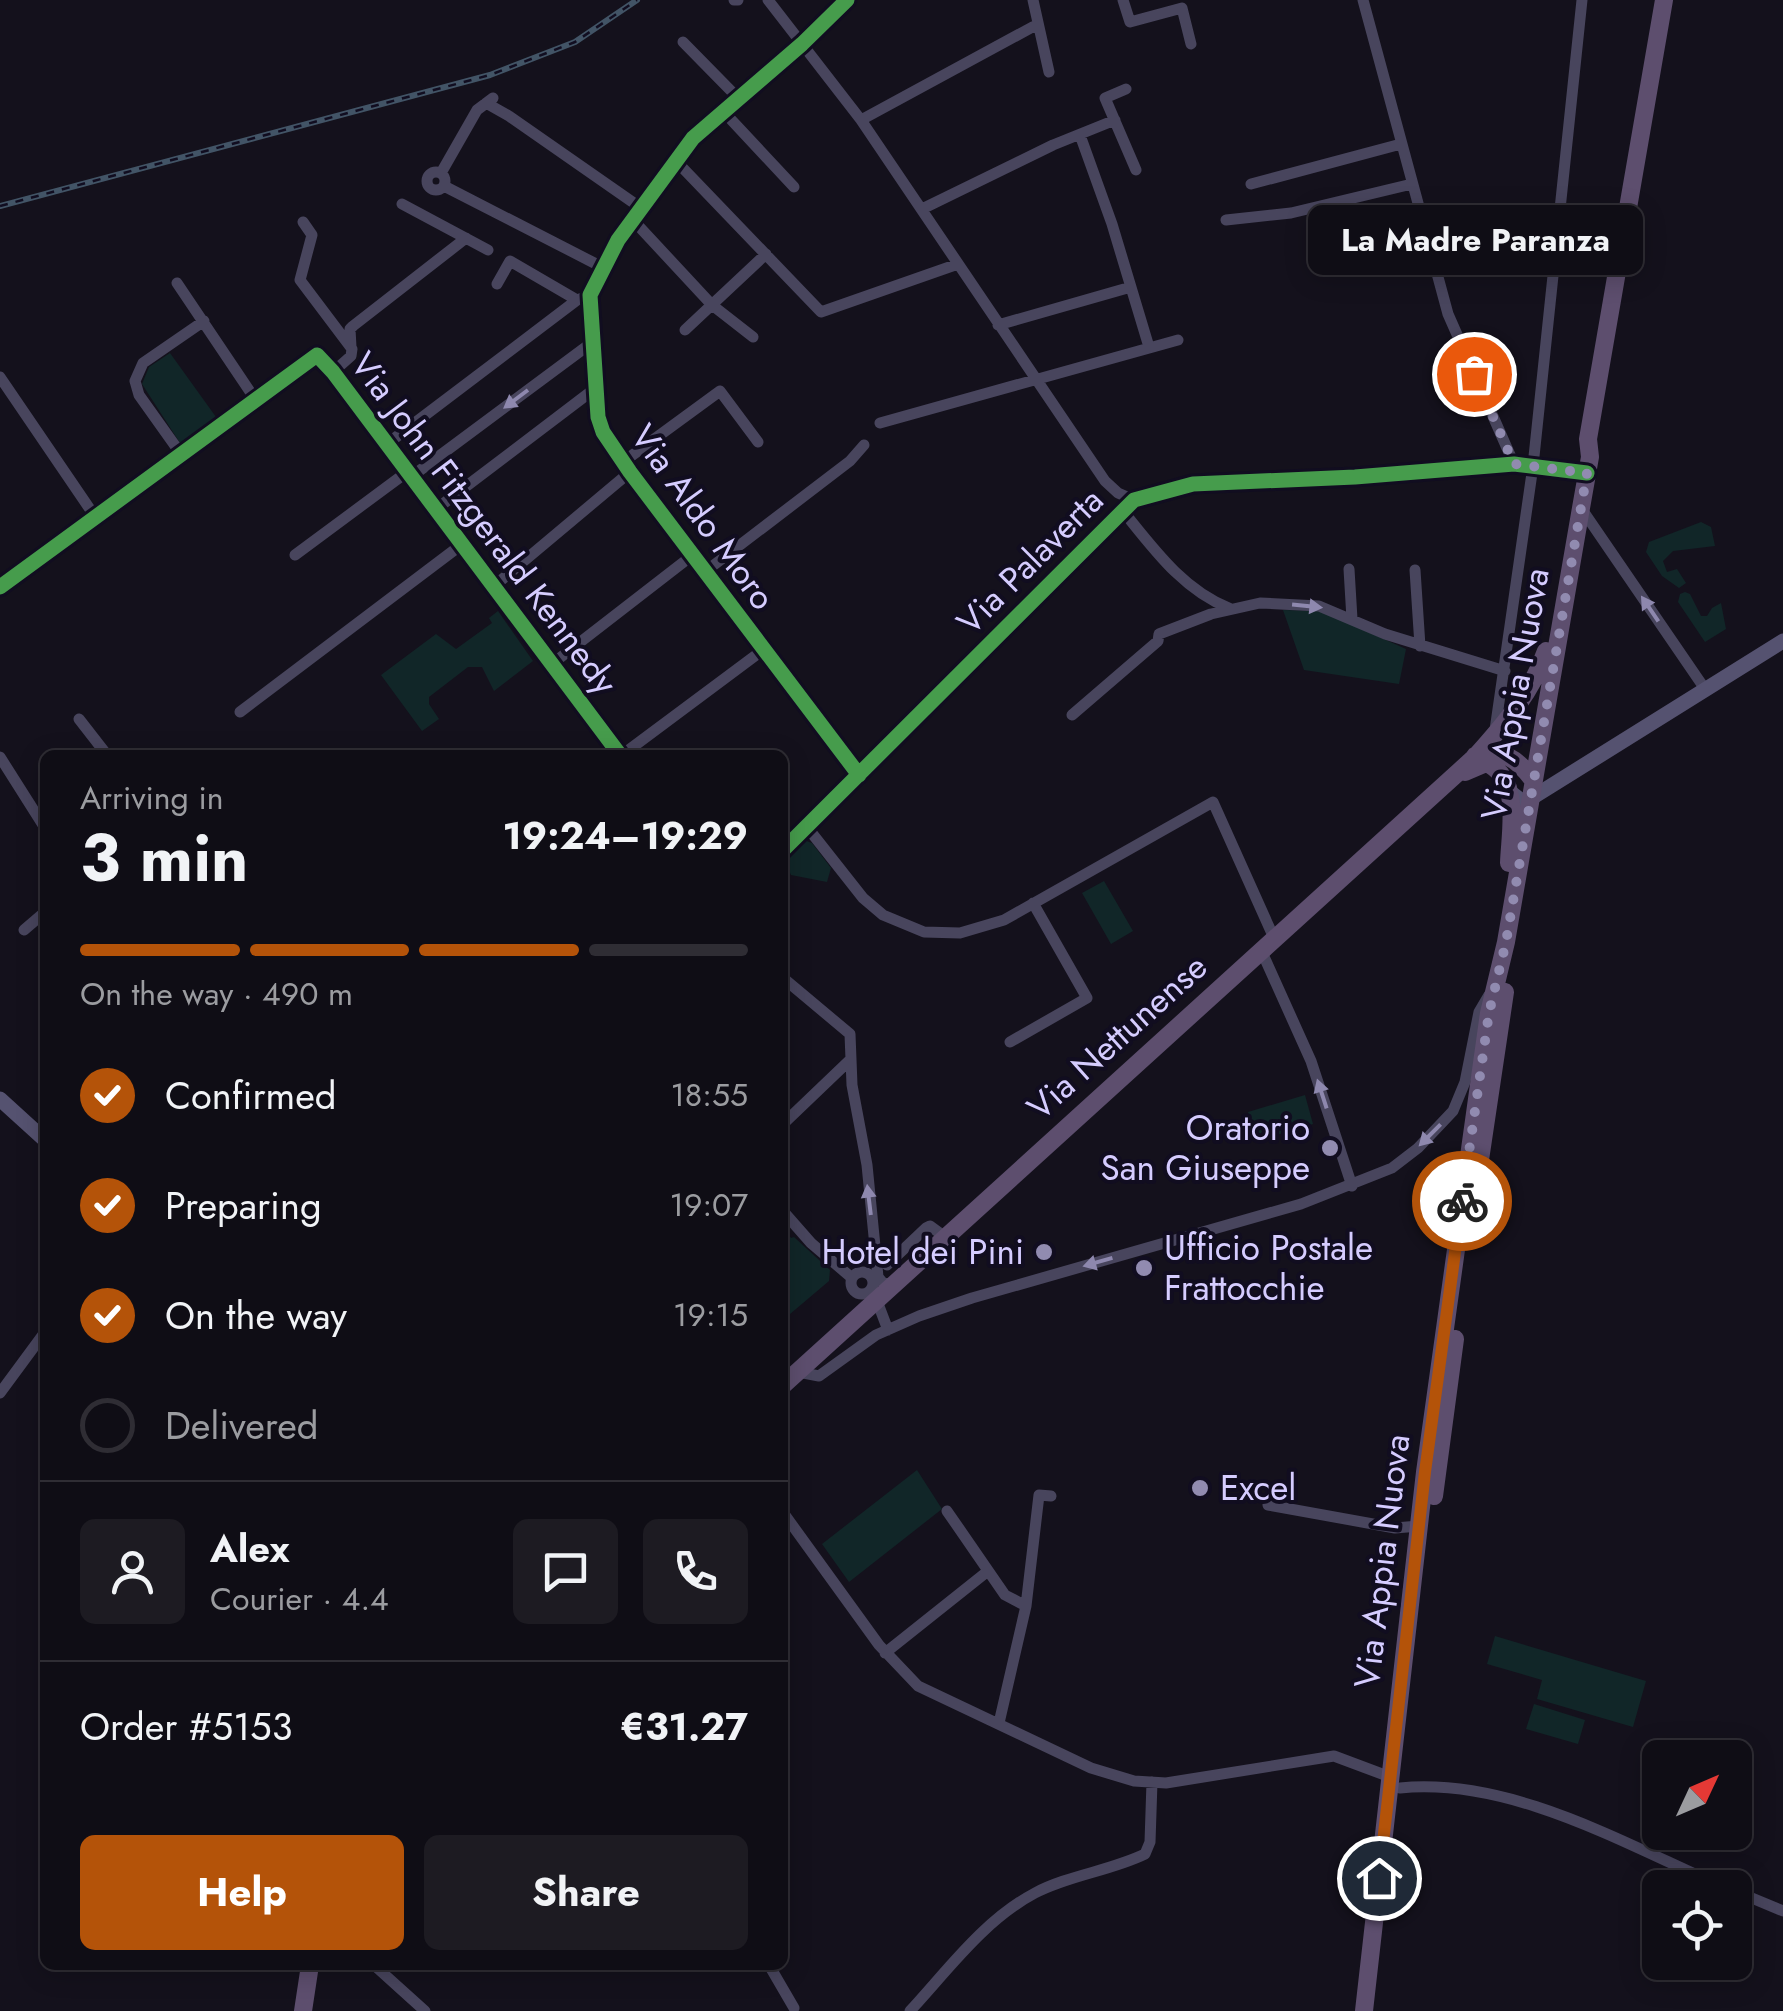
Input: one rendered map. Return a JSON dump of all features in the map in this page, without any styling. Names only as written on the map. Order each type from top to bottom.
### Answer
[{"type":"main road","name":"Via Appia Nuova","points":[[1375,2011],[1419,1526],[1452,1268],[1495,985],[1538,788],[1549,686],[1588,465],[1588,439],[1664,0]]},
{"type":"main road","name":"Via Appia Nuova","points":[[1588,465],[1598,441],[1675,0]]},
{"type":"main road","points":[[1494,736],[1538,674],[1564,598]]},
{"type":"main road","points":[[1510,792],[1522,801],[1783,642]]},
{"type":"main road","points":[[1494,736],[1520,718],[1549,686]]},
{"type":"main road","name":"Via Nettunense","points":[[788,1381],[1494,736]]},
{"type":"main road","points":[[1475,756],[1494,751],[1506,754],[1525,768],[1538,788]]},
{"type":"main road","points":[[1447,781],[1486,763],[1504,776],[1510,792],[1510,919]]},
{"type":"main road","name":"Via Appia Nuova","points":[[1364,2011],[1506,982],[1506,942]]},
{"type":"main road","points":[[0,1099],[40,1135]]},
{"type":"main road","points":[[303,2011],[309,1970]]},
{"type":"street","points":[[768,0],[861,120],[1105,481],[1134,500]]},
{"type":"street","points":[[497,284],[510,262],[584,297],[633,220],[693,138],[847,0]]},
{"type":"street","points":[[1033,0],[1049,72]]},
{"type":"street","points":[[1124,0],[1130,22],[1182,8],[1190,44]]},
{"type":"street","points":[[1364,0],[1448,314],[1514,464]]},
{"type":"street","points":[[1494,736],[1533,466],[1582,0]]},
{"type":"street","points":[[861,120],[1038,24]]},
{"type":"street","points":[[683,42],[738,98]]},
{"type":"street","points":[[1126,89],[1106,98],[1136,170]]},
{"type":"street","points":[[421,214],[445,177],[441,173],[477,110],[490,100],[642,208]]},
{"type":"street","points":[[723,111],[794,187]]},
{"type":"street","points":[[922,209],[1115,120]]},
{"type":"street","points":[[1080,135],[1150,348]]},
{"type":"street","points":[[1251,184],[1401,144]]},
{"type":"street","points":[[676,161],[821,312],[958,264]]},
{"type":"street","points":[[1226,220],[1291,212],[1412,184]]},
{"type":"street","points":[[439,188],[604,268]]},
{"type":"street","points":[[402,204],[488,250]]},
{"type":"street","points":[[633,220],[712,304],[753,337]]},
{"type":"street","name":"Via John Fitzgerald Kennedy","points":[[303,222],[312,235],[300,280],[352,349],[350,356],[332,372]]},
{"type":"street","points":[[352,349],[353,326],[466,238]]},
{"type":"street","points":[[685,330],[766,254]]},
{"type":"street","points":[[177,283],[255,400]]},
{"type":"street","points":[[998,325],[1131,286]]},
{"type":"street","name":"Via John Fitzgerald Kennedy","points":[[387,444],[584,297]]},
{"type":"street","name":"Via Aldo Moro","points":[[584,297],[594,341],[600,425],[626,467],[859,775]]},
{"type":"street","points":[[181,454],[139,396],[135,381],[143,363],[204,320]]},
{"type":"street","points":[[880,423],[1178,340]]},
{"type":"street","points":[[409,474],[594,341]]},
{"type":"street","name":"Via John Fitzgerald Kennedy","points":[[0,586],[316,355],[617,750]]},
{"type":"street","points":[[0,377],[96,518]]},
{"type":"street","points":[[435,510],[597,387]]},
{"type":"street","name":"Via Aldo Moro","points":[[494,587],[626,467],[720,391],[758,442]]},
{"type":"street","points":[[706,571],[838,470],[864,445]]},
{"type":"street","name":"Via Palaverta","points":[[788,845],[1134,500],[1192,484],[1514,464],[1588,465]]},
{"type":"street","name":"Via John Fitzgerald Kennedy","points":[[295,555],[409,474]]},
{"type":"street","points":[[1581,508],[1704,689]]},
{"type":"street","points":[[1123,511],[1211,614]]},
{"type":"street","name":"Via John Fitzgerald Kennedy","points":[[240,712],[461,545]]},
{"type":"street","points":[[552,664],[694,554]]},
{"type":"street","points":[[1349,569],[1352,619]]},
{"type":"street","points":[[1415,570],[1420,646]]},
{"type":"street","points":[[1184,581],[1232,609]]},
{"type":"street","points":[[1072,715],[1158,641],[1159,634],[1211,614],[1260,603],[1319,606],[1420,646],[1505,671]]},
{"type":"street","points":[[628,750],[763,650]]},
{"type":"street","points":[[79,720],[102,750]]},
{"type":"street","points":[[0,757],[40,820]]},
{"type":"street","points":[[807,826],[863,898],[901,924],[924,932],[960,934],[992,926],[1213,802],[1311,1061],[1352,1186]]},
{"type":"street","points":[[1010,1042],[1087,998],[1033,903]]},
{"type":"street","points":[[24,930],[40,916]]},
{"type":"street","points":[[788,982],[848,1030],[851,1038],[852,1085],[865,1150],[878,1277],[883,1283],[895,1284]]},
{"type":"street","points":[[798,1372],[819,1376],[888,1330],[972,1298],[1201,1233],[1352,1186],[1392,1168],[1454,1111],[1465,1082],[1479,1012],[1495,985]]},
{"type":"street","points":[[788,1119],[851,1059]]},
{"type":"street","points":[[788,1217],[873,1304],[888,1330]]},
{"type":"street","points":[[888,1266],[926,1228],[930,1226],[945,1237]]},
{"type":"street","points":[[0,1393],[40,1339]]},
{"type":"street","points":[[999,1723],[1026,1606],[1039,1495],[1050,1496]]},
{"type":"street","points":[[1268,1505],[1395,1528],[1419,1526]]},
{"type":"street","points":[[947,1511],[1005,1595],[1026,1606]]},
{"type":"street","points":[[788,1519],[886,1653],[925,1691],[1111,1776],[1178,1782],[1330,1756],[1346,1758],[1395,1782],[1458,1786],[1529,1805],[1683,1870]]},
{"type":"street","points":[[886,1653],[988,1570]]},
{"type":"street","points":[[910,2011],[975,1940],[1022,1901],[1046,1888],[1145,1854],[1150,1842],[1152,1782]]},
{"type":"street","points":[[1752,1898],[1783,1911]]},
{"type":"street","points":[[380,1970],[425,2011]]},
{"type":"street","points":[[772,1970],[794,2008]]},
{"type":"green space","points":[[170,353],[216,417],[180,443],[142,384],[149,367]]},
{"type":"green space","points":[[1701,522],[1711,527],[1715,546],[1673,551],[1663,561],[1667,572],[1677,569],[1686,583],[1679,588],[1662,576],[1646,552],[1649,542]]},
{"type":"green space","points":[[1685,592],[1690,594],[1701,616],[1707,616],[1721,603],[1726,629],[1705,642],[1678,602]]},
{"type":"green space","points":[[1283,610],[1321,611],[1406,649],[1399,684],[1304,670]]},
{"type":"green space","points":[[498,611],[533,661],[494,691],[482,667],[468,667],[429,697],[439,719],[422,731],[381,675],[436,634],[456,649],[492,623],[489,618]]},
{"type":"green space","points":[[801,839],[812,843],[831,868],[827,882],[791,875],[788,852]]},
{"type":"green space","points":[[1104,881],[1133,931],[1111,944],[1082,893]]},
{"type":"green space","points":[[1305,1095],[1313,1124],[1257,1141],[1248,1112]]},
{"type":"green space","points":[[788,1234],[830,1270],[829,1281],[788,1316]]},
{"type":"green space","points":[[917,1470],[942,1509],[849,1582],[822,1544]]},
{"type":"green space","points":[[1495,1636],[1646,1681],[1633,1727],[1537,1699],[1542,1680],[1487,1664]]},
{"type":"green space","points":[[1534,1704],[1585,1720],[1578,1744],[1526,1729]]},
{"type":"railway","points":[[0,206],[490,75],[575,42],[637,0]]},
{"type":"cycle path","points":[[847,0],[693,138],[618,240],[590,295],[598,417],[603,432],[859,775]]},
{"type":"cycle path","points":[[0,587],[317,355],[616,750]]},
{"type":"cycle path","points":[[788,845],[1134,500],[1193,484],[1355,477],[1514,464],[1587,473]]},
{"type":"way so far","points":[[1462,1201],[1489,1013],[1506,942],[1587,473],[1514,464],[1474,374]]},
{"type":"place","name":"La Madre Paranza","points":[[1474,374]]},
{"type":"place","name":"Oratorio San Giuseppe","points":[[1330,1148]]},
{"type":"place","name":"Hotel dei Pini","points":[[1044,1252]]},
{"type":"place","name":"Ufficio Postale Frattocchie","points":[[1144,1268]]},
{"type":"place","name":"Excel","points":[[1200,1488]]},
{"type":"route","points":[[1379,1878],[1425,1472],[1462,1201]]}]
